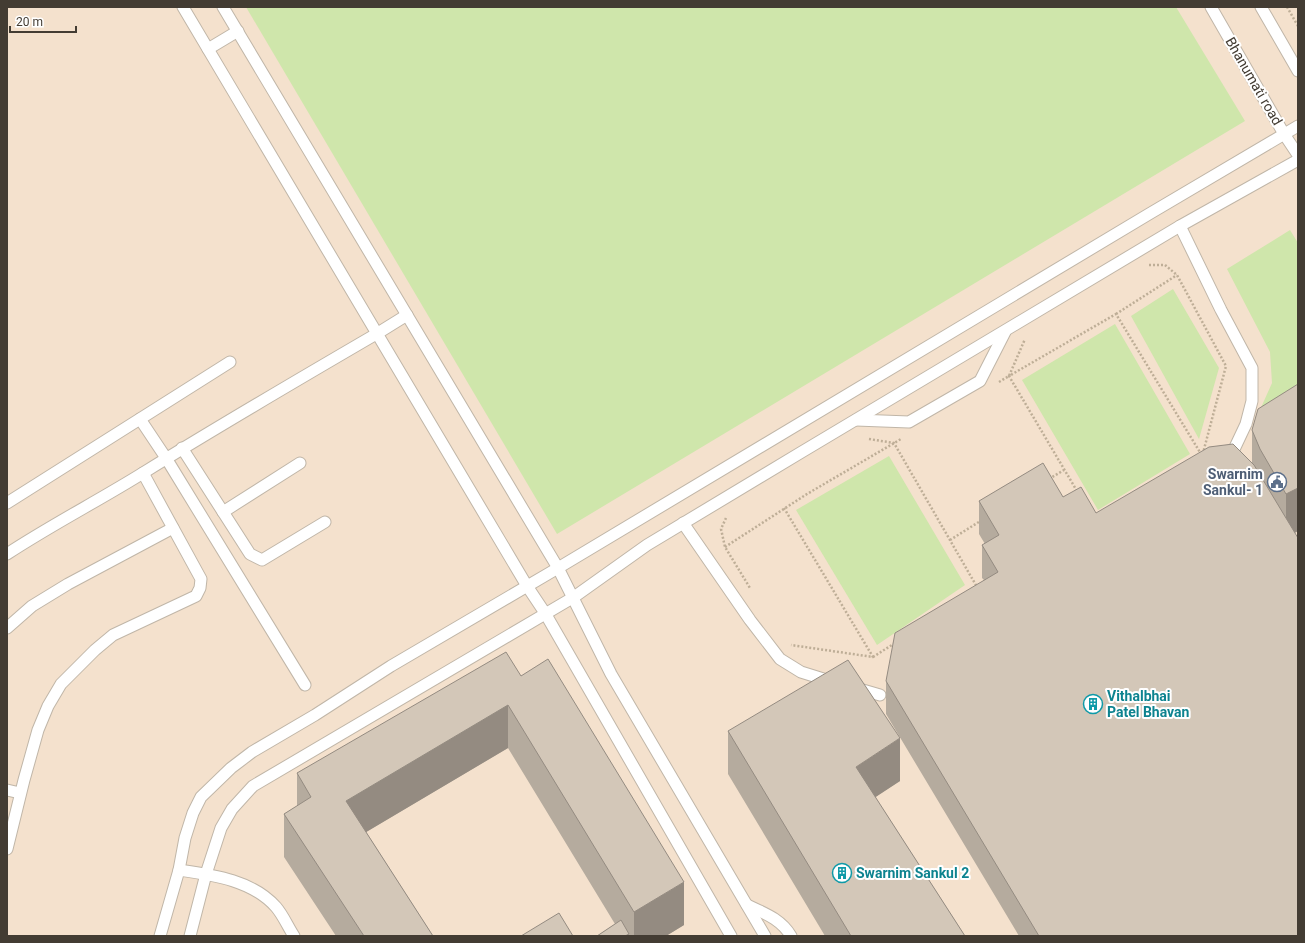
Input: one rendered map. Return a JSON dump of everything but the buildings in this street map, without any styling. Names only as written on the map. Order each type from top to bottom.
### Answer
[{"type":"lane","points":[[183,7],[545,614],[730,936]]},
{"type":"lane","points":[[223,7],[558,568],[574,597],[611,674],[765,936]]},
{"type":"lane","name":"Bhanumati road","points":[[1211,7],[1284,134],[1298,155]]},
{"type":"lane","points":[[1261,7],[1298,71]]},
{"type":"lane","points":[[208,49],[238,31]]},
{"type":"lane","points":[[160,936],[179,870],[185,838],[193,813],[201,797],[231,768],[252,752],[315,715],[391,666],[558,568],[1298,126]]},
{"type":"lane","points":[[190,936],[206,874],[221,828],[232,809],[253,786],[574,597],[647,545],[683,523],[1180,226],[1298,160]]},
{"type":"lane","points":[[1180,226],[1221,310],[1252,368],[1252,401],[1246,424],[1224,472]]},
{"type":"lane","points":[[7,554],[37,534],[378,334],[407,315]]},
{"type":"lane","points":[[855,420],[909,422],[980,381],[1005,331]]},
{"type":"lane","points":[[7,503],[230,362]]},
{"type":"lane","points":[[140,419],[166,458],[305,685]]},
{"type":"lane","points":[[1241,434],[1254,427]]},
{"type":"lane","points":[[182,448],[250,554],[262,560],[326,522]]},
{"type":"lane","points":[[223,512],[300,463]]},
{"type":"lane","points":[[7,849],[20,793],[38,730],[48,706],[61,684],[95,650],[113,635],[196,596],[200,588],[201,579],[143,473]]},
{"type":"lane","points":[[683,523],[750,620],[780,659],[801,672],[880,695]]},
{"type":"lane","points":[[7,628],[32,606],[68,584],[173,528]]},
{"type":"lane","points":[[7,790],[20,793]]},
{"type":"lane","points":[[179,870],[206,874],[238,882],[254,889],[266,896],[277,908],[294,936]]},
{"type":"lane","points":[[747,905],[769,915],[786,927],[792,936]]},
{"type":"path","points":[[1287,7],[1298,26]]},
{"type":"path","points":[[996,384],[1116,314],[1177,275],[1226,366],[1202,456],[1116,314]]},
{"type":"path","points":[[1009,376],[1080,497]]},
{"type":"path","points":[[752,590],[724,547],[784,508],[905,437]]},
{"type":"path","points":[[894,443],[979,590]]},
{"type":"path","points":[[1044,482],[1064,470]]},
{"type":"path","points":[[784,508],[873,656]]},
{"type":"path","points":[[950,540],[983,519]]},
{"type":"path","points":[[785,645],[873,656],[899,640]]},
{"type":"shaded area","points":[[7,7],[1298,7],[1298,936],[7,936]]},
{"type":"green space","points":[[246,7],[1176,7],[1245,121],[557,534]]},
{"type":"green space","points":[[1290,230],[1298,243],[1298,389],[1259,412],[1272,383],[1270,352],[1227,269]]},
{"type":"green space","points":[[1173,289],[1219,368],[1199,439],[1131,316]]},
{"type":"green space","points":[[1115,324],[1190,454],[1098,510],[1022,380]]},
{"type":"green space","points":[[889,456],[965,585],[877,645],[796,510]]},
{"type":"place","name":"Swarnim Sankul- 1","points":[[1277,482]]},
{"type":"place","name":"Vithalbhai Patel Bhavan","points":[[1093,704]]},
{"type":"place","name":"Swarnim Sankul 2","points":[[842,873]]}]
